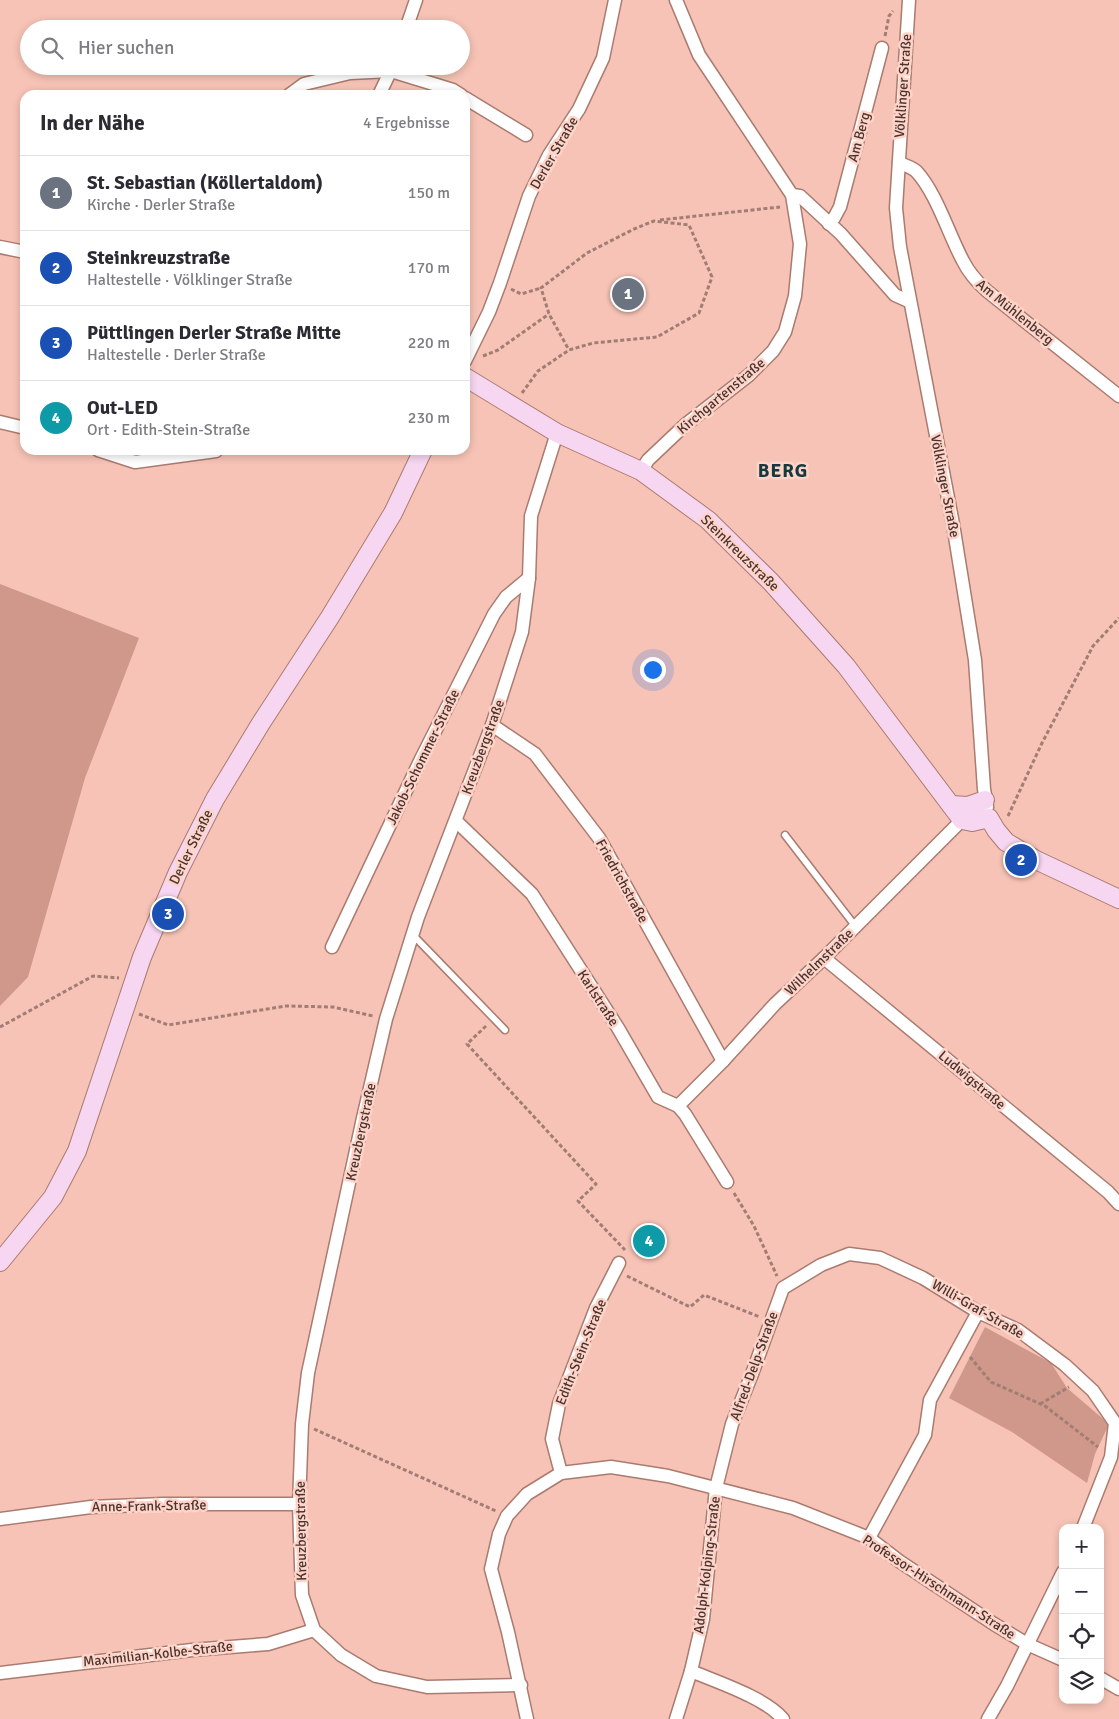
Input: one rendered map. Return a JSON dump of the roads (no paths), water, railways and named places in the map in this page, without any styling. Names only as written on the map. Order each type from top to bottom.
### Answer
[{"type":"street","points":[[409,20],[416,0]]},
{"type":"street","name":"Derler Straße","points":[[470,351],[498,290],[529,196],[549,155],[579,109],[603,58],[616,0]]},
{"type":"street","name":"Kirchgartenstraße","points":[[640,472],[648,460],[685,425],[749,376],[773,351],[785,332],[795,296],[800,244],[793,200],[699,55],[676,0]]},
{"type":"street","name":"Völklinger Straße","points":[[909,0],[898,163],[897,218],[909,300],[952,524],[974,660],[985,800],[992,824]]},
{"type":"street","name":"Am Berg","points":[[830,224],[840,207],[882,48]]},
{"type":"street","points":[[296,90],[304,84],[342,75]]},
{"type":"street","points":[[382,90],[389,75]]},
{"type":"street","points":[[409,75],[453,90]]},
{"type":"street","points":[[470,101],[526,135]]},
{"type":"street","name":"Am Mühlenberg","points":[[898,163],[914,170],[921,178],[937,204],[963,262],[974,280],[1119,396]]},
{"type":"street","name":"Kirchgartenstraße","points":[[793,200],[800,196],[841,234],[895,295],[909,300]]},
{"type":"street","points":[[0,247],[20,251]]},
{"type":"street","name":"Steinkreuzstraße","points":[[470,380],[557,433],[640,472],[708,520],[771,582],[846,666],[962,820]]},
{"type":"street","points":[[0,422],[20,427]]},
{"type":"street","name":"Kreuzbergstraße","points":[[521,1685],[428,1687],[376,1676],[341,1655],[314,1630],[302,1595],[299,1504],[302,1424],[308,1373],[386,1018],[412,934],[492,725],[522,632],[529,578],[531,516],[557,433]]},
{"type":"street","points":[[113,455],[135,462],[187,455]]},
{"type":"street","name":"Derler Straße","points":[[0,1262],[54,1197],[77,1151],[142,957],[178,872],[215,799],[393,514],[420,455]]},
{"type":"street","name":"Jakob-Schommer-Straße","points":[[332,947],[494,614],[506,597],[529,578]]},
{"type":"street","name":"Friedrichstraße","points":[[492,725],[534,754],[598,838],[723,1061]]},
{"type":"street","points":[[951,805],[968,806],[985,800]]},
{"type":"street","points":[[962,820],[992,824],[1006,842],[1036,860],[1119,899]]},
{"type":"street","name":"Wilhelmstraße","points":[[678,1106],[723,1061],[774,1004],[856,927],[962,820]]},
{"type":"street","name":"Karlstraße","points":[[456,821],[532,894],[618,1028],[658,1097],[678,1106],[685,1114],[727,1182]]},
{"type":"street","name":"Ludwigstraße","points":[[824,958],[1100,1186],[1119,1204]]},
{"type":"street","name":"Willi-Graf-Straße","points":[[783,1288],[821,1265],[849,1254],[880,1258],[923,1278],[978,1312],[1018,1330],[1065,1365],[1093,1391],[1115,1423],[1111,1457],[1085,1524]]},
{"type":"street","name":"Edith-Stein-Straße","points":[[561,1473],[552,1439],[559,1404],[596,1308],[617,1266]]},
{"type":"street","name":"Alfred-Delp-Straße","points":[[716,1488],[732,1424],[783,1288]]},
{"type":"street","points":[[869,1538],[925,1435],[930,1400],[978,1312]]},
{"type":"street","name":"Professor-Hirschmann-Straße","points":[[527,1719],[521,1685],[491,1569],[499,1534],[507,1516],[527,1494],[561,1473],[611,1467],[668,1476],[793,1508],[869,1538],[899,1560],[1027,1644],[1061,1659]]},
{"type":"street","name":"Adolph-Kolping-Straße","points":[[676,1719],[691,1671],[703,1619],[716,1488]]},
{"type":"street","name":"Anne-Frank-Straße","points":[[0,1519],[91,1507],[163,1504],[299,1504]]},
{"type":"street","points":[[988,1719],[1007,1686],[1059,1580]]},
{"type":"street","name":"Maximilian-Kolbe-Straße","points":[[0,1673],[192,1650],[268,1644],[314,1630]]},
{"type":"street","points":[[691,1671],[776,1710],[783,1719]]},
{"type":"street","points":[[1104,1680],[1119,1689]]},
{"type":"lane","points":[[784,835],[856,927]]},
{"type":"lane","points":[[412,934],[505,1030]]},
{"type":"place","name":"St. Sebastian (Köllertaldom)","points":[[628,294]]},
{"type":"place","name":"Steinkreuzstraße","points":[[1021,860]]},
{"type":"place","name":"Püttlingen Derler Straße Mitte","points":[[168,914]]},
{"type":"place","name":"Out-LED","points":[[649,1241]]},
{"type":"district","name":"BERG","points":[[783,471]]}]
